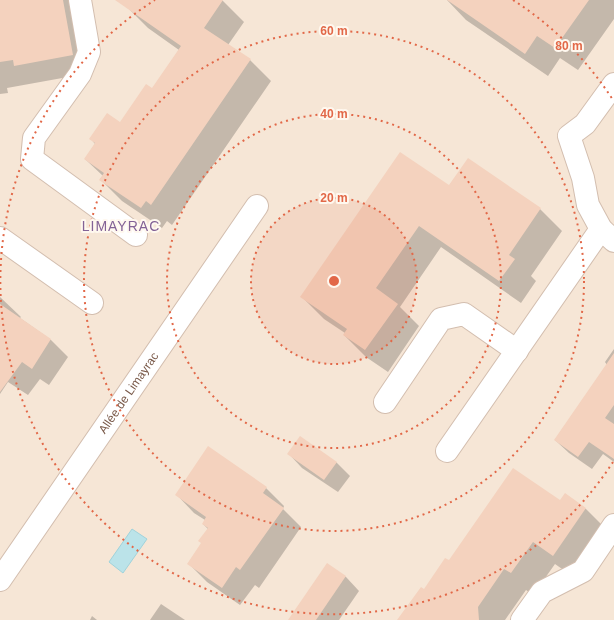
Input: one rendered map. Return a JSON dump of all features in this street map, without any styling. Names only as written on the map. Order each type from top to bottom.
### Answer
[{"type":"street","points":[[80,0],[89,52],[80,74],[34,138],[32,159],[136,235]]},
{"type":"street","points":[[447,451],[517,351],[607,235],[588,205],[583,178],[569,136],[585,124],[614,84]]},
{"type":"street","name":"Allée de Limayrac","points":[[0,580],[257,206]]},
{"type":"street","points":[[0,238],[92,303]]},
{"type":"street","points":[[385,402],[441,319],[464,314],[517,351]]},
{"type":"street","points":[[522,620],[542,592],[583,571],[614,525]]},
{"type":"shaded area","points":[[0,0],[614,0],[614,620],[0,620]]},
{"type":"water","points":[[132,529],[147,539],[123,573],[109,562]]},
{"type":"building","points":[[0,0],[63,0],[73,55],[14,66],[13,60],[0,62]]},
{"type":"building","points":[[115,0],[223,0],[204,28],[251,59],[151,205],[146,201],[141,208],[99,180],[104,173],[84,159],[95,143],[89,139],[107,113],[120,122],[146,84],[152,88],[181,46]]},
{"type":"building","points":[[447,0],[589,0],[555,48],[537,36],[525,54]]},
{"type":"building","points":[[400,152],[449,185],[468,158],[541,208],[509,255],[515,259],[499,281],[419,226],[376,288],[398,304],[365,350],[343,335],[347,329],[300,297]]},
{"type":"building","points":[[0,304],[51,339],[32,369],[22,362],[0,392]]},
{"type":"building","points":[[614,353],[614,405],[605,418],[614,424],[614,459],[589,442],[578,457],[554,440]]},
{"type":"building","points":[[300,436],[337,462],[324,480],[287,454]]},
{"type":"building","points":[[208,446],[267,487],[263,493],[284,508],[240,570],[236,567],[222,588],[187,564],[201,543],[198,541],[208,528],[202,524],[206,517],[175,495]]},
{"type":"building","points":[[513,468],[560,500],[565,493],[586,508],[553,556],[533,542],[511,573],[504,569],[478,607],[479,620],[397,620],[421,587],[424,589],[445,558],[449,560]]},
{"type":"building","points":[[327,563],[346,576],[316,620],[288,620]]},
{"type":"district","name":"LIMAYRAC","points":[[121,226]]}]
